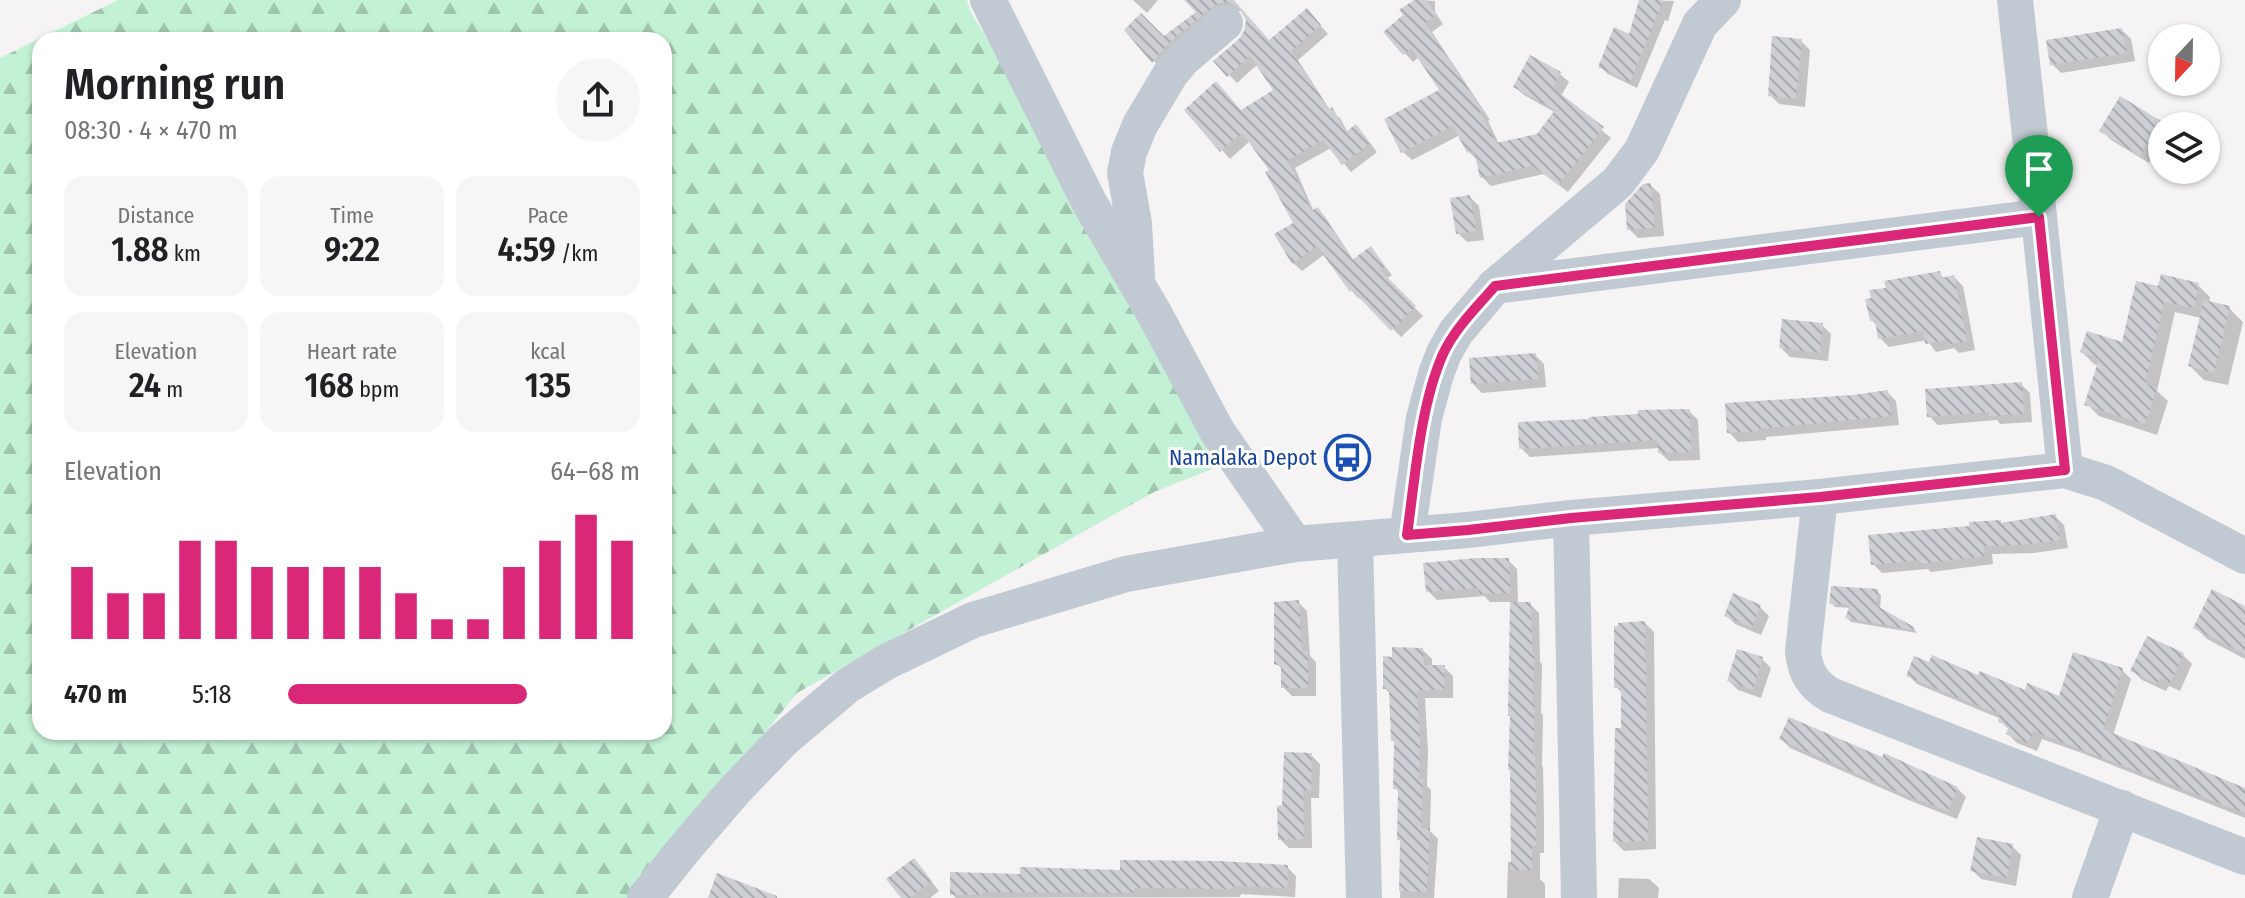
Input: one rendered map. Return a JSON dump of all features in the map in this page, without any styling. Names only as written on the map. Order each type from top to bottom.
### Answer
[{"type":"street","points":[[988,0],[1089,202],[1154,313],[1217,431],[1295,544]]},
{"type":"street","points":[[1407,535],[1424,418],[1436,374],[1456,332],[1495,286],[1618,182],[1642,150],[1700,24],[1723,0]]},
{"type":"street","points":[[2015,0],[2065,470]]},
{"type":"street","points":[[1137,286],[1134,224],[1125,173],[1129,152],[1140,125],[1171,73],[1225,23]]},
{"type":"street","points":[[1495,286],[2039,217]]},
{"type":"street","points":[[645,898],[725,801],[783,740],[847,686],[886,662],[973,620],[1126,574],[1295,544],[1820,497],[2065,470],[2106,483],[2245,556]]},
{"type":"street","points":[[1820,497],[1803,651],[1808,673],[1815,686],[1830,695],[2245,857]]},
{"type":"street","points":[[1571,518],[1579,898]]},
{"type":"street","points":[[1355,541],[1364,898]]},
{"type":"street","points":[[2090,898],[2122,808]]},
{"type":"green space","points":[[118,0],[967,0],[970,11],[1245,456],[1154,492],[797,693],[631,898],[0,898],[0,58],[32,42],[32,740],[672,740],[672,32],[53,32]]},
{"type":"building","points":[[1184,0],[1234,0],[1269,40],[1307,8],[1321,25],[1291,51],[1329,109],[1332,107],[1346,132],[1356,124],[1370,143],[1342,165],[1323,140],[1288,160],[1311,211],[1318,207],[1352,260],[1371,246],[1385,266],[1380,270],[1416,306],[1391,331],[1352,290],[1350,292],[1317,246],[1292,264],[1274,234],[1293,223],[1265,172],[1269,170],[1242,133],[1220,152],[1184,110],[1216,81],[1241,110],[1273,90],[1250,56],[1227,77],[1213,61],[1244,31],[1246,20],[1240,9],[1222,2],[1212,7],[1170,42],[1152,63],[1124,30],[1141,13],[1164,36],[1196,12]]},
{"type":"building","points":[[1414,0],[1426,0],[1436,15],[1425,23],[1483,111],[1480,112],[1496,143],[1537,134],[1555,110],[1513,87],[1530,55],[1561,72],[1553,88],[1604,127],[1558,185],[1533,166],[1480,178],[1474,150],[1467,153],[1453,126],[1401,153],[1384,119],[1439,90],[1411,48],[1403,55],[1383,32],[1403,15],[1399,10]]},
{"type":"building","points":[[1639,0],[1663,0],[1630,82],[1598,67],[1614,27],[1629,34]]},
{"type":"building","points":[[2122,28],[2127,53],[2050,65],[2046,40]]},
{"type":"building","points":[[1772,36],[1802,39],[1796,99],[1768,96]]},
{"type":"building","points":[[2120,96],[2148,113],[2148,143],[2140,156],[2099,131]]},
{"type":"building","points":[[1651,183],[1655,228],[1627,230],[1625,204],[1643,184]]},
{"type":"building","points":[[1470,195],[1476,231],[1456,234],[1450,198]]},
{"type":"building","points":[[1940,271],[1941,278],[1954,275],[1967,341],[1948,345],[1947,340],[1925,344],[1923,331],[1878,339],[1875,320],[1870,321],[1865,299],[1871,298],[1869,290],[1886,288],[1884,281]]},
{"type":"building","points":[[2161,274],[2199,283],[2194,308],[2164,302],[2145,384],[2157,388],[2145,424],[2084,405],[2099,359],[2080,352],[2087,331],[2122,342],[2136,281],[2158,286]]},
{"type":"building","points":[[2204,300],[2230,306],[2214,373],[2188,366]]},
{"type":"building","points":[[1782,319],[1823,323],[1820,353],[1779,348]]},
{"type":"building","points":[[1536,353],[1538,379],[1471,384],[1469,358]]},
{"type":"building","points":[[2022,382],[2024,414],[1989,416],[1989,412],[1927,417],[1925,389]]},
{"type":"building","points":[[1888,390],[1891,416],[1727,433],[1725,403]]},
{"type":"building","points":[[1690,409],[1691,452],[1658,453],[1657,440],[1519,449],[1518,422],[1589,419],[1638,414],[1638,410]]},
{"type":"building","points":[[2056,514],[2060,540],[1984,546],[1985,556],[1920,564],[1919,560],[1871,565],[1868,535],[1969,526],[1969,522],[2001,520],[2001,523]]},
{"type":"building","points":[[1509,558],[1510,593],[1479,594],[1479,588],[1426,592],[1423,563]]},
{"type":"building","points":[[1831,586],[1878,589],[1877,606],[1914,627],[1913,630],[1845,618],[1850,605],[1829,604]]},
{"type":"building","points":[[2212,589],[2245,606],[2245,654],[2193,628]]},
{"type":"building","points":[[1733,593],[1761,605],[1752,627],[1724,616]]},
{"type":"building","points":[[1299,600],[1302,651],[1308,651],[1308,688],[1281,688],[1281,666],[1274,664],[1274,602]]},
{"type":"building","points":[[1510,602],[1531,602],[1536,807],[1536,845],[1532,845],[1532,870],[1511,870],[1508,770]]},
{"type":"building","points":[[1645,621],[1648,841],[1613,842],[1615,728],[1621,728],[1621,688],[1614,688],[1614,626]]},
{"type":"building","points":[[2147,636],[2184,653],[2170,683],[2160,678],[2157,684],[2130,671]]},
{"type":"building","points":[[1392,647],[1423,648],[1424,665],[1445,665],[1444,690],[1417,690],[1419,779],[1423,779],[1421,828],[1430,828],[1427,892],[1399,891],[1398,789],[1393,789],[1394,741],[1391,741],[1389,689],[1383,689],[1383,656],[1392,657]]},
{"type":"building","points":[[1737,649],[1763,657],[1753,690],[1727,681]]},
{"type":"building","points":[[2073,652],[2123,668],[2103,729],[2245,788],[2245,813],[2033,731],[2028,743],[2006,734],[2009,726],[1998,722],[2000,712],[1990,711],[1906,676],[1914,656],[1929,662],[1932,655],[1978,675],[1980,671],[2025,690],[2027,683],[2059,696]]},
{"type":"building","points":[[1789,717],[1882,757],[1884,753],[1958,787],[1948,811],[1779,739]]},
{"type":"building","points":[[1284,752],[1312,753],[1311,790],[1303,790],[1304,839],[1278,840],[1277,806],[1282,805]]},
{"type":"building","points":[[1977,837],[2013,844],[2007,878],[1970,871]]},
{"type":"building","points":[[914,858],[932,881],[910,898],[901,898],[886,879]]},
{"type":"building","points":[[1120,860],[1288,865],[1287,888],[1134,888],[1134,893],[982,892],[982,895],[950,895],[950,872],[1020,874],[1020,867],[1120,870]]},
{"type":"building","points":[[717,873],[777,896],[777,898],[708,898]]},
{"type":"place","name":"Namalaka Depot","points":[[1348,457]]},
{"type":"route","points":[[2039,217],[2065,470],[1820,497],[1407,535],[1424,418],[1436,374],[1456,332],[1495,286],[2039,217]]}]
